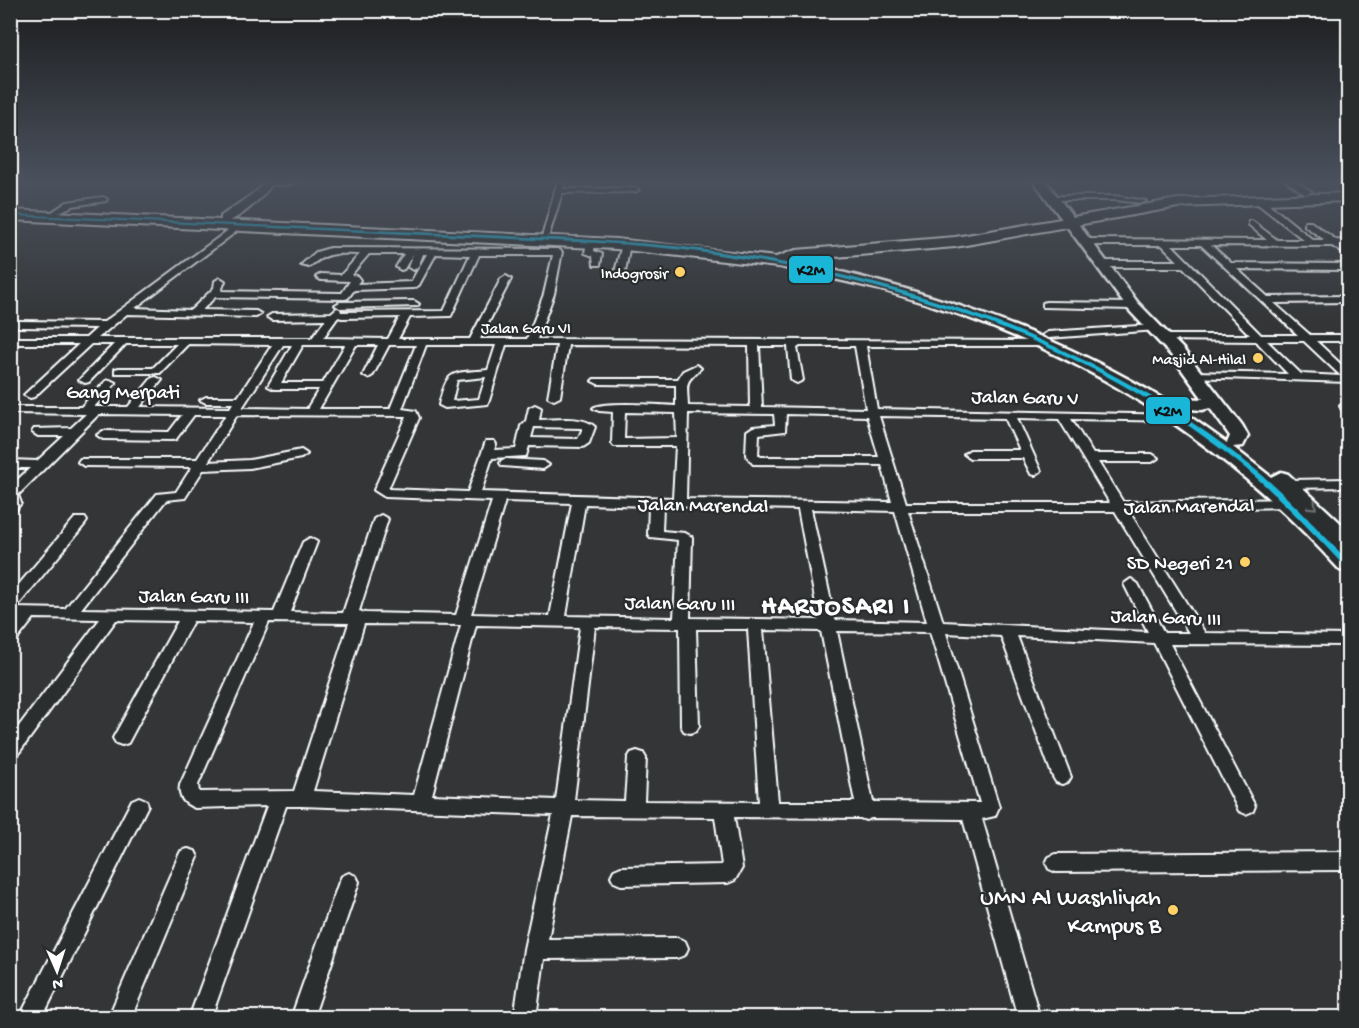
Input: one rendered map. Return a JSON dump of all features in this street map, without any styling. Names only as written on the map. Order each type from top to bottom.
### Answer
[{"type":"highway","points":[[299,228],[626,244],[777,256],[910,241],[996,228]]},
{"type":"highway","points":[[404,228],[713,245],[777,256]]},
{"type":"highway","points":[[832,259],[946,244],[1019,228]]},
{"type":"highway","points":[[713,245],[777,256]]},
{"type":"main road","points":[[1076,228],[1100,264],[1133,306],[1177,352],[1239,436],[1234,449]]},
{"type":"main road","points":[[777,256],[832,259],[950,298],[1045,339],[1121,383],[1177,410],[1234,449],[1348,541]]},
{"type":"main road","points":[[777,256],[927,298],[1045,339]]},
{"type":"main road","points":[[1177,410],[1214,401]]},
{"type":"main road","points":[[1290,494],[1348,565]]},
{"type":"street","points":[[30,395],[106,325],[237,228]]},
{"type":"street","points":[[544,235],[547,228]]},
{"type":"street","points":[[1258,228],[1275,243]]},
{"type":"street","points":[[1294,228],[1309,240]]},
{"type":"street","points":[[1313,228],[1348,253]]},
{"type":"street","points":[[343,278],[377,232]]},
{"type":"street","points":[[591,242],[589,253],[598,254],[597,263]]},
{"type":"street","points":[[1086,242],[1348,243]]},
{"type":"street","points":[[1165,243],[1297,377]]},
{"type":"street","points":[[1204,243],[1348,377]]},
{"type":"street","points":[[620,272],[626,244]]},
{"type":"street","points":[[401,267],[415,251]]},
{"type":"street","points":[[413,267],[415,251]]},
{"type":"street","points":[[272,317],[342,304],[414,285],[433,251]]},
{"type":"street","points":[[306,265],[325,252],[558,252],[549,294],[531,342]]},
{"type":"street","points":[[213,294],[411,309],[448,314],[476,252]]},
{"type":"street","points":[[1100,264],[1186,264]]},
{"type":"street","points":[[1229,266],[1348,267]]},
{"type":"street","points":[[318,267],[351,269]]},
{"type":"street","points":[[1335,267],[1348,277]]},
{"type":"street","points":[[315,342],[342,304],[356,279],[321,278]]},
{"type":"street","points":[[473,342],[506,279]]},
{"type":"street","points":[[193,313],[213,294],[220,282]]},
{"type":"street","points":[[1264,300],[1348,299]]},
{"type":"street","points":[[1046,305],[1133,306]]},
{"type":"street","points":[[368,375],[411,309]]},
{"type":"street","points":[[124,311],[256,314]]},
{"type":"street","points":[[18,324],[106,325]]},
{"type":"street","name":"Jalan Garu VI","points":[[10,341],[754,343],[1045,339],[1158,333],[1261,338],[1348,338]]},
{"type":"street","points":[[85,380],[122,342]]},
{"type":"street","points":[[119,371],[156,371],[185,342]]},
{"type":"street","points":[[68,615],[162,497],[180,495],[279,342]]},
{"type":"street","points":[[298,342],[274,386],[327,386]]},
{"type":"street","points":[[314,407],[352,342]]},
{"type":"street","points":[[206,400],[238,406],[395,411],[422,342]]},
{"type":"street","points":[[492,373],[454,377],[450,382],[445,405],[484,402],[502,342]]},
{"type":"street","points":[[554,398],[563,342]]},
{"type":"street","points":[[797,380],[792,347],[798,342]]},
{"type":"street","points":[[310,542],[188,790],[195,800],[301,798],[564,807],[634,806],[866,812],[988,811],[990,807],[872,412],[860,342]]},
{"type":"street","points":[[754,343],[756,410]]},
{"type":"street","points":[[679,503],[682,442],[681,382],[687,373],[696,368]]},
{"type":"street","points":[[1193,375],[1348,377]]},
{"type":"street","points":[[132,410],[156,380]]},
{"type":"street","points":[[598,381],[681,382]]},
{"type":"street","points":[[10,508],[14,503],[11,494],[74,432],[110,383]]},
{"type":"street","points":[[1348,404],[1346,406],[1348,411]]},
{"type":"street","name":"Gang Merpati","points":[[10,410],[191,411],[238,406]]},
{"type":"street","points":[[618,443],[619,407]]},
{"type":"street","points":[[532,423],[535,408]]},
{"type":"street","name":"Jalan Garu V","points":[[599,408],[1064,417],[1177,410]]},
{"type":"street","points":[[780,410],[781,428],[753,431],[752,455],[757,460],[888,461]]},
{"type":"street","points":[[103,435],[172,436],[191,411]]},
{"type":"street","name":"Jalan Marendal","points":[[395,411],[410,412],[414,415],[381,492],[579,501],[902,508],[1120,507],[1290,494],[1348,483]]},
{"type":"street","points":[[1010,415],[1035,471]]},
{"type":"street","points":[[1064,417],[1200,638]]},
{"type":"street","points":[[488,453],[519,455],[523,451],[524,442],[527,426],[532,423],[584,424],[589,427],[583,442],[524,442]]},
{"type":"street","points":[[38,432],[74,432]]},
{"type":"street","points":[[603,443],[682,442]]},
{"type":"street","points":[[473,496],[488,453]]},
{"type":"street","points":[[488,453],[543,465]]},
{"type":"street","points":[[84,462],[250,464],[301,454]]},
{"type":"street","points":[[970,454],[1028,454]]},
{"type":"street","points":[[1090,458],[1152,458]]},
{"type":"street","points":[[10,464],[40,465]]},
{"type":"street","points":[[421,802],[466,619],[499,498]]},
{"type":"street","points":[[557,621],[579,501]]},
{"type":"street","points":[[656,502],[655,534],[685,537],[685,623],[690,726]]},
{"type":"street","points":[[804,506],[866,812]]},
{"type":"street","points":[[301,798],[381,519]]},
{"type":"street","points":[[10,605],[80,521]]},
{"type":"street","points":[[1131,584],[1246,806]]},
{"type":"street","name":"Jalan Garu III","points":[[10,613],[111,616],[355,616],[935,627],[1159,638],[1348,640]]},
{"type":"street","points":[[10,637],[30,613]]},
{"type":"street","points":[[12,750],[111,616]]},
{"type":"street","points":[[122,738],[188,616]]},
{"type":"street","points":[[525,1017],[535,949],[564,807],[588,622]]},
{"type":"street","points":[[755,625],[769,810]]},
{"type":"street","points":[[1007,631],[1062,777]]},
{"type":"street","points":[[634,806],[637,758]]},
{"type":"street","points":[[200,1017],[279,799]]},
{"type":"street","points":[[30,1017],[139,805]]},
{"type":"street","points":[[621,876],[728,874],[732,868],[723,809]]},
{"type":"street","points":[[970,811],[1029,1017]]},
{"type":"street","points":[[119,1017],[188,857]]},
{"type":"street","points":[[1056,863],[1348,861]]},
{"type":"street","points":[[302,1017],[349,882]]},
{"type":"street","points":[[535,949],[677,948]]},
{"type":"transit line","name":"K2M","points":[[289,228],[577,240],[712,252],[782,263],[852,278],[920,297],[987,320],[1052,347],[1115,379],[1176,415],[1234,456],[1264,481],[1348,565]]},
{"type":"place","name":"Indogrosir","points":[[680,272]]},
{"type":"place","name":"Masjid Al-Hilal","points":[[1258,358]]},
{"type":"place","name":"SD Negeri 21","points":[[1245,562]]},
{"type":"place","name":"UMN Al Washliyah Kampus B","points":[[1173,910]]},
{"type":"district","name":"HARJOSARI I","points":[[836,604]]}]
